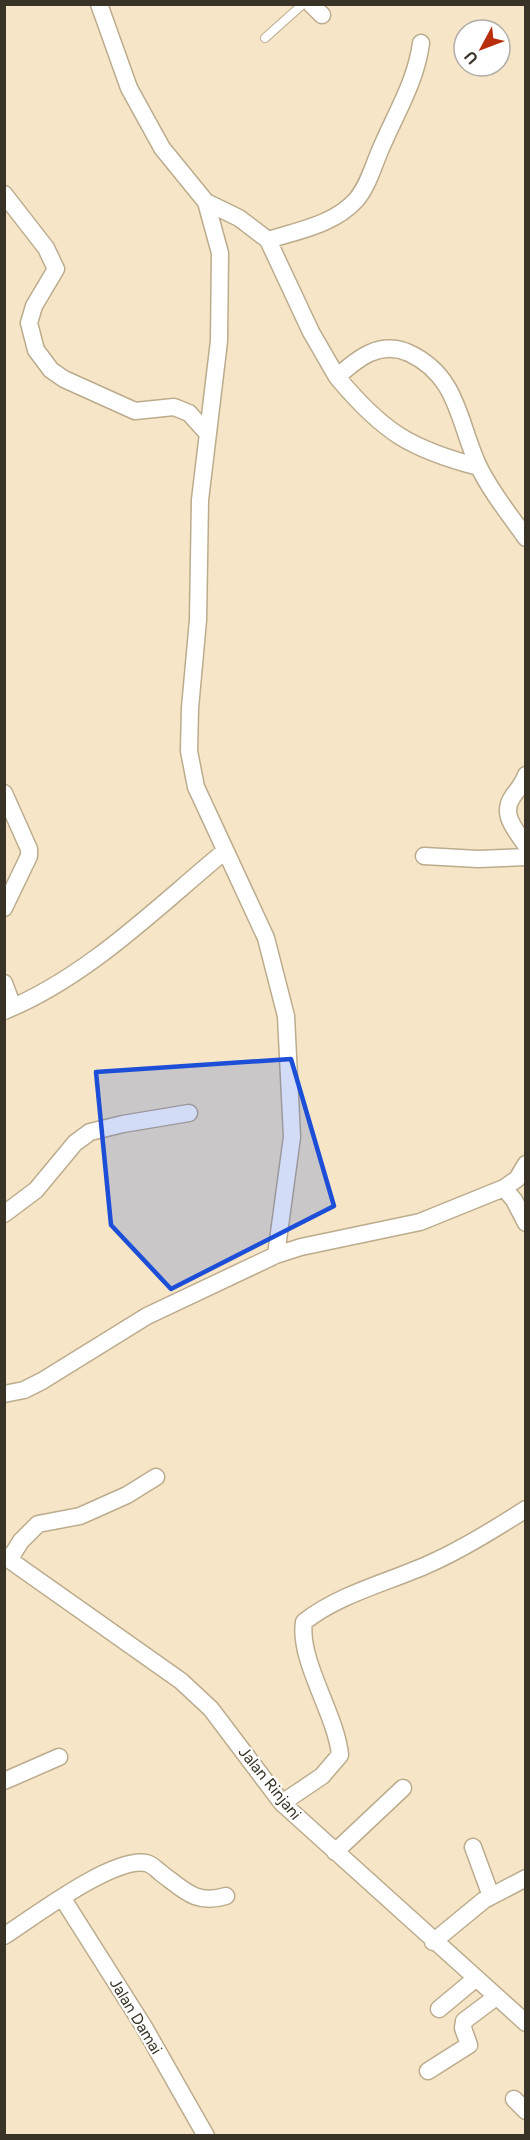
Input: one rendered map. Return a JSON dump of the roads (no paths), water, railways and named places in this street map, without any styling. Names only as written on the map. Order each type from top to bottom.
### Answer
[{"type":"street","points":[[99,4],[129,88],[162,148],[206,202],[220,253],[219,341],[200,501],[198,620],[190,708],[189,751],[196,788],[266,938],[286,1016],[292,1137],[276,1255]]},
{"type":"street","points":[[268,240],[329,219],[356,200],[371,173],[408,91],[422,43]]},
{"type":"street","points":[[4,195],[46,248],[56,269],[34,306],[29,322],[36,350],[45,363],[64,379],[135,411],[174,407],[189,413],[208,434]]},
{"type":"street","points":[[206,202],[239,218],[268,240],[311,332],[337,377],[361,405],[400,438],[444,458],[479,467]]},
{"type":"street","points":[[337,377],[357,358],[395,346],[428,362],[449,390],[479,467],[525,538]]},
{"type":"street","points":[[424,856],[478,859],[525,858],[525,844],[507,813],[507,804],[523,783],[525,775]]},
{"type":"street","points":[[4,793],[29,849],[29,856],[4,908]]},
{"type":"street","points":[[4,983],[9,1009],[64,978],[108,947],[225,851]]},
{"type":"street","points":[[4,1214],[36,1190],[75,1143],[90,1132],[189,1113]]},
{"type":"street","points":[[4,1394],[42,1381],[147,1316],[276,1255],[301,1247],[420,1222],[504,1188],[517,1179],[525,1164]]},
{"type":"street","points":[[504,1188],[514,1200],[525,1223]]},
{"type":"street","points":[[7,1558],[38,1524],[80,1516],[127,1495],[156,1477]]},
{"type":"street","points":[[282,1803],[322,1776],[340,1755],[338,1735],[307,1653],[302,1633],[304,1622],[313,1614],[365,1590],[432,1563],[525,1509]]},
{"type":"street","name":"Jalan Rinjani","points":[[7,1558],[181,1682],[198,1697],[211,1709],[282,1803],[525,2023]]},
{"type":"street","points":[[4,1781],[58,1757]]},
{"type":"street","points":[[335,1852],[403,1788]]},
{"type":"street","points":[[473,1847],[491,1896]]},
{"type":"street","points":[[4,1936],[105,1872],[136,1863],[148,1863],[196,1898],[210,1901],[226,1896]]},
{"type":"street","points":[[433,1942],[491,1896],[525,1878]]},
{"type":"street","name":"Jalan Damai","points":[[63,1899],[144,2027],[206,2136]]},
{"type":"street","points":[[439,2009],[475,1979]]},
{"type":"street","points":[[428,2072],[468,2045],[470,2042],[463,2028],[464,2021],[496,1997]]},
{"type":"lane","points":[[265,38],[303,4]]}]
